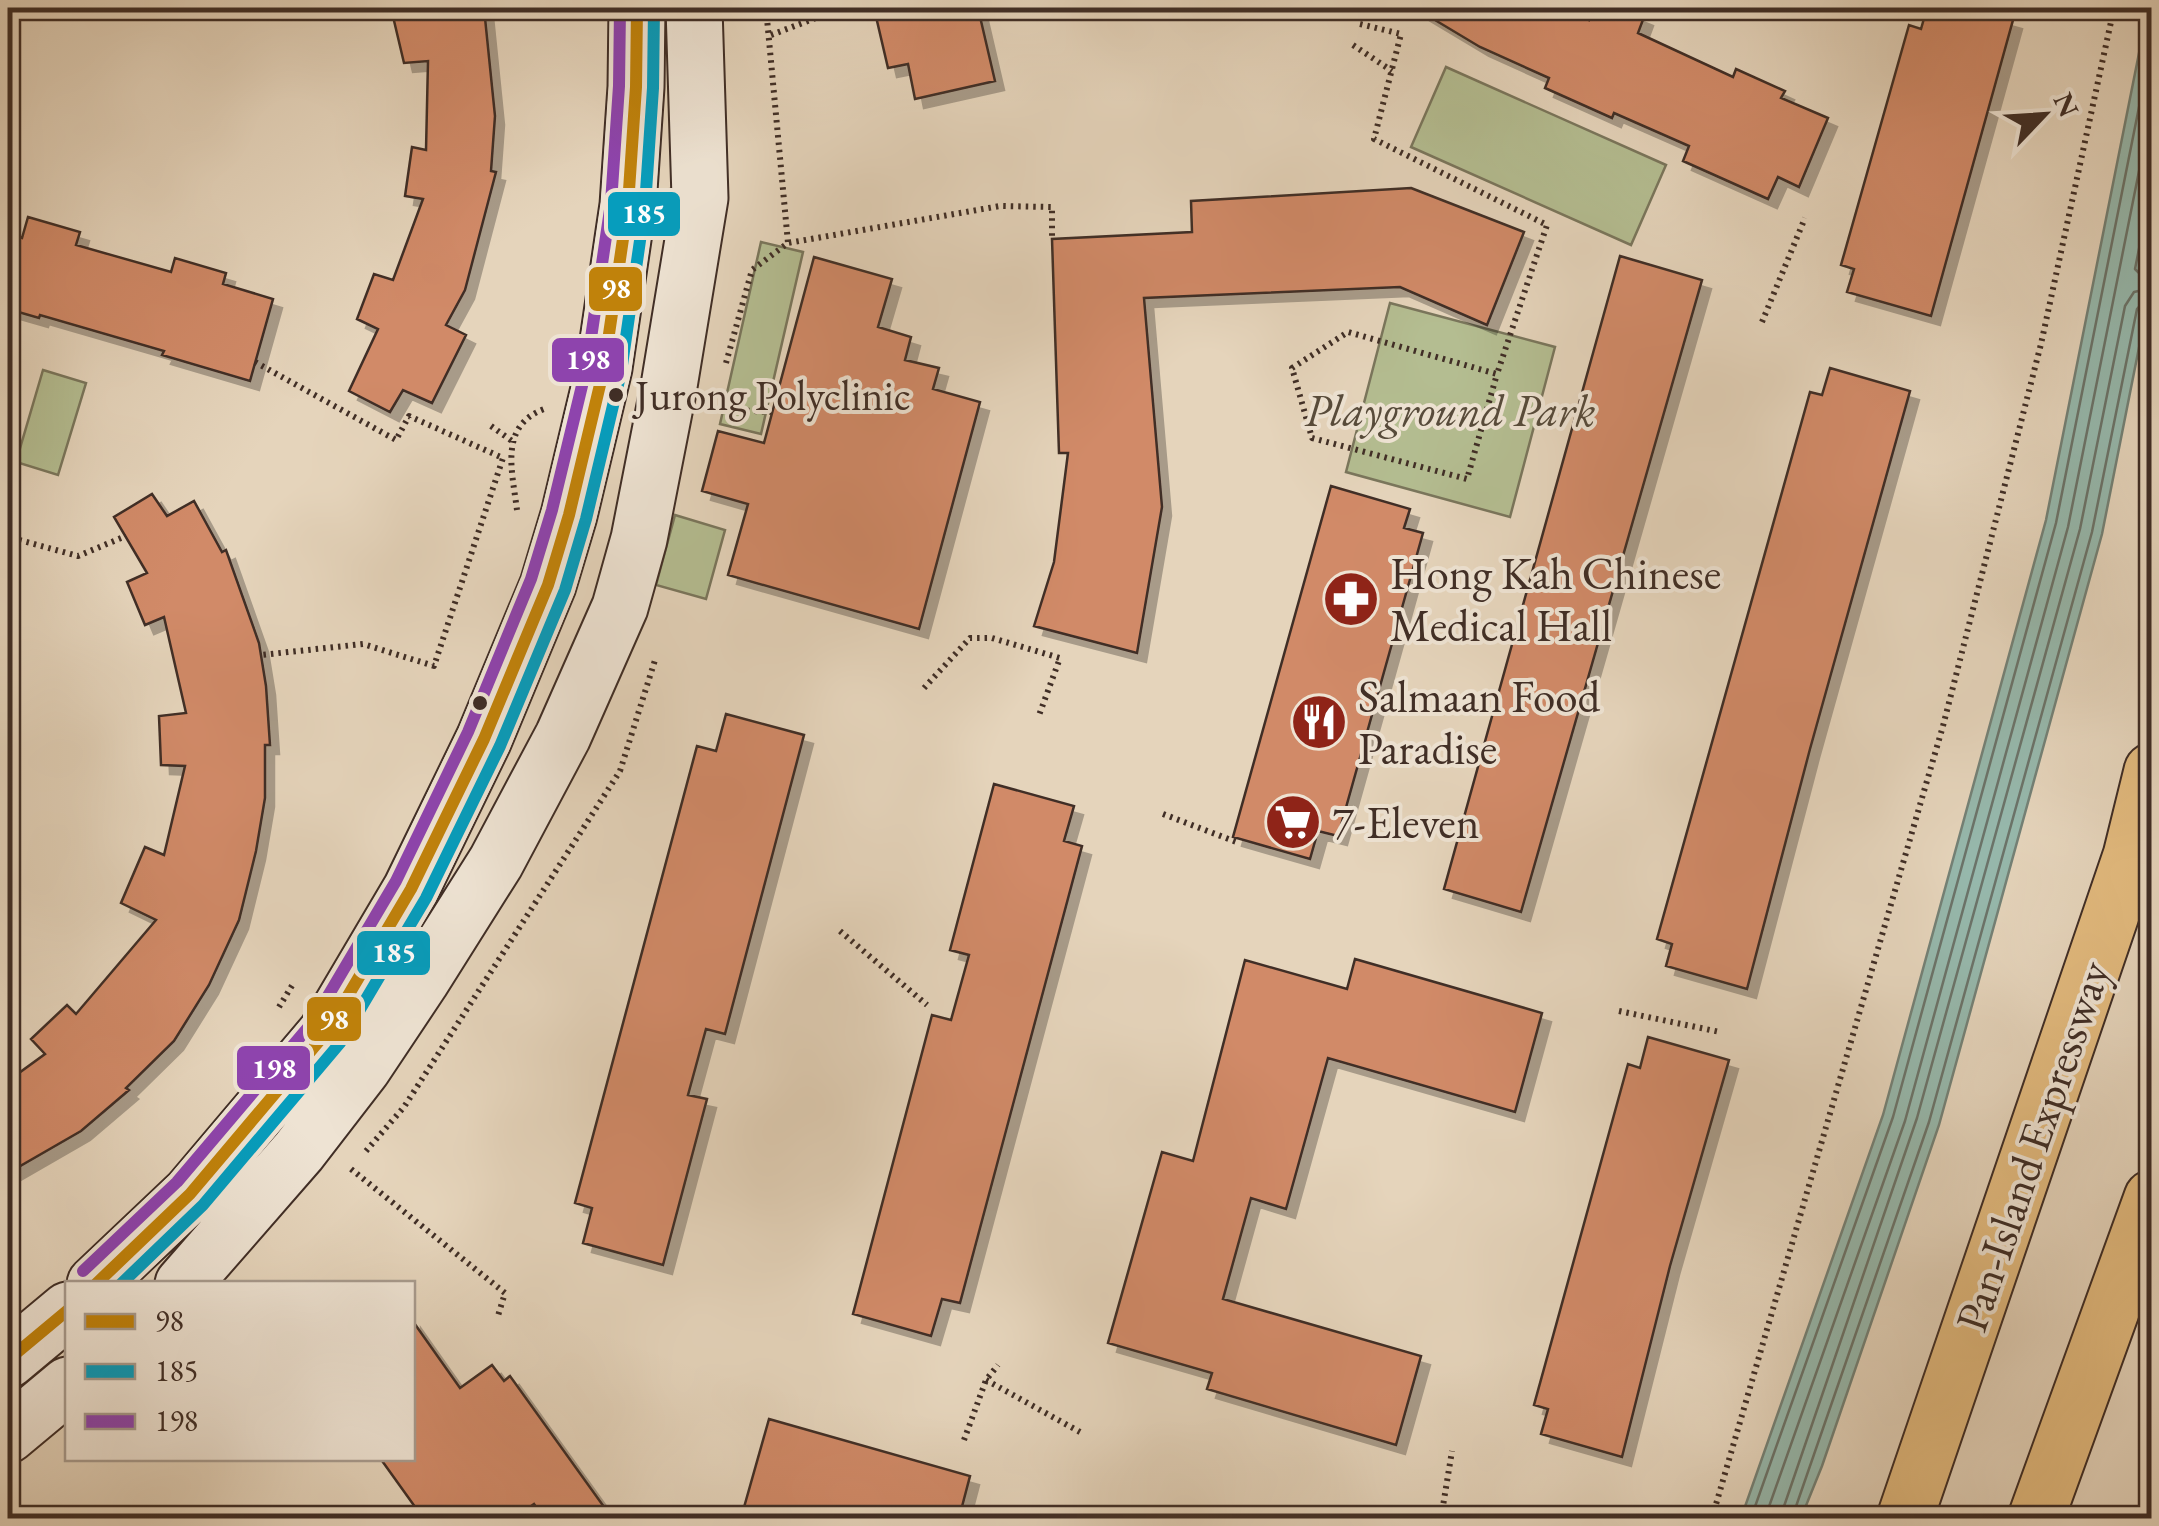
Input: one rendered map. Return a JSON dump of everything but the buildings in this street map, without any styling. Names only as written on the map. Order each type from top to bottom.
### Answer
[{"type":"highway","name":"Pan-Island Expressway","points":[[1905,1518],[2131,856],[2152,771]]},
{"type":"highway","points":[[2036,1518],[2152,1198]]},
{"type":"street","points":[[98,1281],[190,1194],[326,1033],[410,889],[484,740],[548,585],[570,516],[604,368],[628,205],[636,87],[636,8]]},
{"type":"street","points":[[186,1281],[299,1151],[362,1068],[496,862],[563,736],[620,607],[640,540],[700,198],[694,8]]},
{"type":"street","points":[[8,1360],[65,1312]]},
{"type":"street","points":[[8,1435],[65,1388]]},
{"type":"lane","points":[[628,205],[700,198]]},
{"type":"path","points":[[766,8],[788,243]]},
{"type":"path","points":[[771,35],[842,8]]},
{"type":"path","points":[[1712,1518],[1943,726],[2041,344],[2114,8]]},
{"type":"path","points":[[1360,24],[1401,34],[1374,138],[1548,224],[1467,479],[1312,438],[1292,368],[1348,332],[1498,374]]},
{"type":"path","points":[[1352,45],[1392,70]]},
{"type":"path","points":[[899,223],[1000,206],[1052,206],[1052,239]]},
{"type":"path","points":[[1762,322],[1804,218]]},
{"type":"path","points":[[256,362],[396,440],[409,416],[503,458],[434,666],[363,644],[261,655]]},
{"type":"path","points":[[518,518],[512,441],[527,416],[556,404]]},
{"type":"path","points":[[717,409],[772,412]]},
{"type":"path","points":[[490,426],[512,441]]},
{"type":"path","points":[[12,538],[78,556],[126,536]]},
{"type":"path","points":[[924,688],[970,638],[992,638],[1060,658],[1038,718]]},
{"type":"path","points":[[1162,814],[1238,843]]},
{"type":"path","points":[[840,931],[927,1005]]},
{"type":"path","points":[[278,1008],[298,977]]},
{"type":"path","points":[[1619,1011],[1720,1032]]},
{"type":"path","points":[[351,1169],[504,1293],[497,1319]]},
{"type":"path","points":[[964,1440],[986,1380],[998,1366]]},
{"type":"path","points":[[986,1380],[1080,1432]]},
{"type":"path","points":[[1441,1518],[1452,1451]]},
{"type":"green space","points":[[1446,67],[1666,165],[1631,245],[1411,147]]},
{"type":"green space","points":[[761,242],[803,252],[761,434],[720,424]]},
{"type":"green space","name":"Playground Park","points":[[1390,303],[1555,347],[1510,517],[1346,472]]},
{"type":"green space","points":[[43,370],[86,383],[58,475],[16,462]]},
{"type":"green space","points":[[675,515],[725,530],[706,599],[656,585]]},
{"type":"water","points":[[2148,8],[2152,8],[2151,287],[2102,534],[1939,1125],[1822,1466],[1801,1518],[1741,1518],[1883,1115],[2046,520]]},
{"type":"transit line","name":"198","points":[[83,1271],[177,1182],[312,1023],[396,881],[468,732],[531,579],[587,365],[611,203],[620,8]]},
{"type":"transit line","name":"98","points":[[99,1281],[190,1194],[326,1033],[411,889],[484,739],[548,585],[604,368],[628,205],[637,8]]},
{"type":"transit line","name":"185","points":[[124,1281],[203,1205],[340,1043],[426,898],[500,746],[565,590],[621,372],[645,206],[654,8]]},
{"type":"transit line","name":"98","points":[[8,1360],[65,1312]]},
{"type":"place","name":"Jurong Polyclinic","points":[[616,395]]},
{"type":"place","name":"Hong Kah Chinese Medical Hall","points":[[1351,599]]},
{"type":"place","name":"Salmaan Food Paradise","points":[[1319,722]]},
{"type":"place","name":"7-Eleven","points":[[1293,822]]}]
